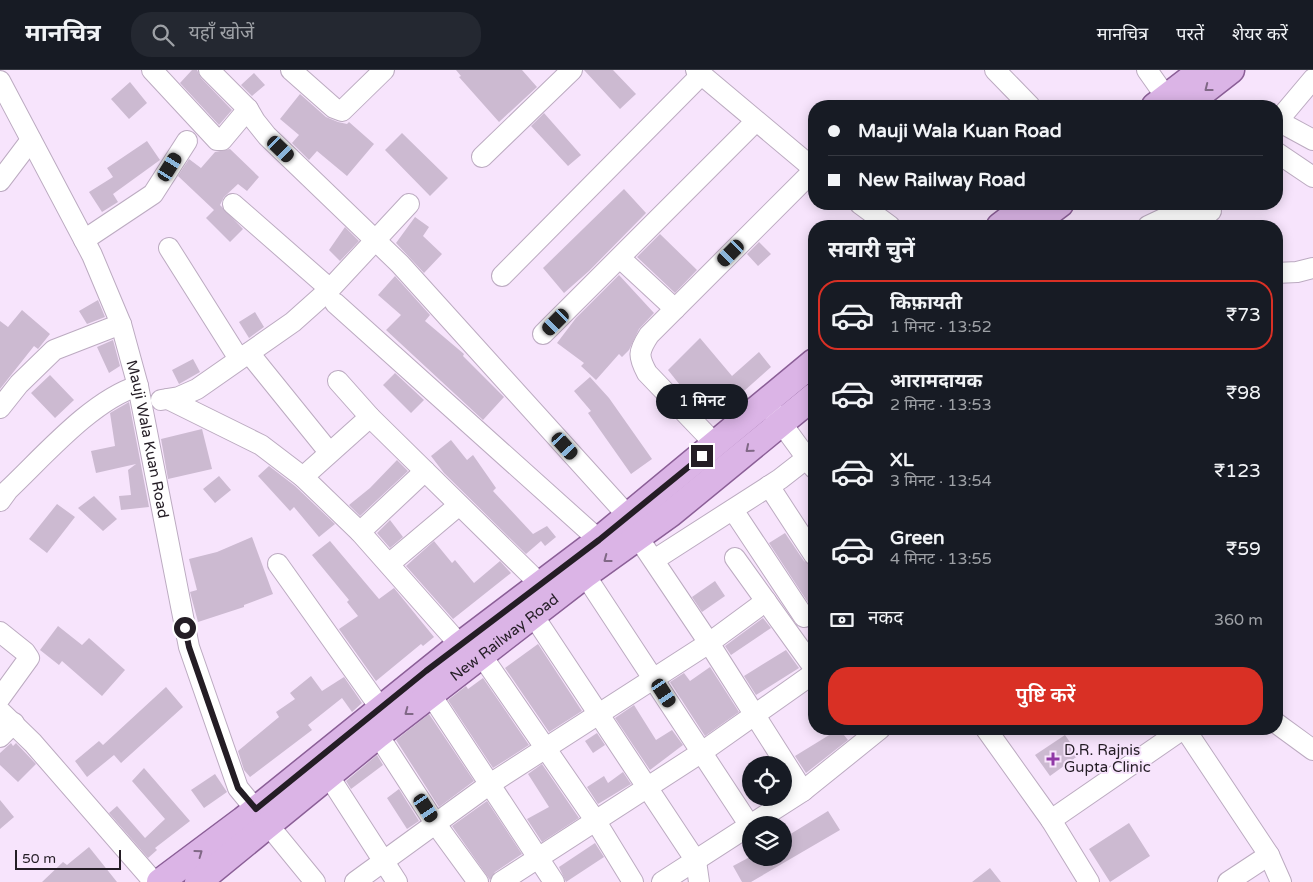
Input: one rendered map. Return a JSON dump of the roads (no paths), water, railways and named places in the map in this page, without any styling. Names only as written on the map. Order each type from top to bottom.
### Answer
[{"type":"main road","points":[[1171,100],[1202,70]]},
{"type":"main road","points":[[1174,100],[1231,70]]},
{"type":"main road","points":[[1008,220],[1021,210]]},
{"type":"main road","points":[[1039,220],[1052,210]]},
{"type":"main road","name":"New Railway Road","points":[[198,882],[230,844],[381,708],[471,650],[533,615],[585,575],[716,445],[808,367]]},
{"type":"main road","name":"New Railway Road","points":[[262,817],[328,775],[431,694],[471,650],[539,583],[599,540],[670,514],[808,401]]},
{"type":"main road","name":"New Railway Road","points":[[160,882],[230,844]]},
{"type":"street","points":[[152,70],[217,140],[222,140],[248,109]]},
{"type":"street","points":[[209,70],[248,109],[267,136],[375,239],[633,526],[803,791]]},
{"type":"street","points":[[298,72],[334,108],[342,111],[384,70]]},
{"type":"street","points":[[482,157],[572,70]]},
{"type":"street","points":[[996,70],[1024,100]]},
{"type":"street","points":[[1147,70],[1166,100]]},
{"type":"street","points":[[502,276],[698,72],[808,165]]},
{"type":"street","name":"Mauji Wala Kuan Road","points":[[0,81],[84,240],[122,324],[139,394],[189,647],[238,788],[315,882]]},
{"type":"street","points":[[1283,116],[1309,90]]},
{"type":"street","points":[[543,334],[755,122]]},
{"type":"street","points":[[1283,125],[1313,140]]},
{"type":"street","points":[[0,181],[31,140]]},
{"type":"street","points":[[84,240],[153,194],[187,140]]},
{"type":"street","points":[[1283,157],[1313,177]]},
{"type":"street","points":[[716,445],[647,373],[640,359],[641,348],[649,335],[808,176]]},
{"type":"street","points":[[233,204],[599,540]]},
{"type":"street","points":[[168,399],[197,389],[332,296],[375,239],[409,204]]},
{"type":"street","points":[[868,210],[882,220]]},
{"type":"street","points":[[1161,220],[1211,211]]},
{"type":"street","points":[[170,248],[244,356],[329,452]]},
{"type":"street","points":[[620,258],[675,309]]},
{"type":"street","points":[[1283,273],[1313,268]]},
{"type":"street","points":[[0,408],[19,384],[54,350],[122,324]]},
{"type":"street","points":[[338,381],[370,417],[539,583]]},
{"type":"street","points":[[0,501],[8,490],[98,406],[121,391],[168,399],[261,445],[303,477],[360,532],[471,650],[546,748],[595,820],[633,882]]},
{"type":"street","points":[[768,401],[780,424],[808,460]]},
{"type":"street","points":[[303,477],[370,417]]},
{"type":"street","points":[[654,560],[770,486],[808,464]]},
{"type":"street","points":[[360,532],[425,471]]},
{"type":"street","points":[[770,486],[808,546]]},
{"type":"street","points":[[389,564],[459,505]]},
{"type":"street","points":[[733,510],[808,613]]},
{"type":"street","points":[[736,558],[808,660]]},
{"type":"street","points":[[278,564],[381,708]]},
{"type":"street","points":[[585,575],[655,678],[744,816]]},
{"type":"street","points":[[355,882],[490,784],[709,643],[766,601]]},
{"type":"street","points":[[533,615],[696,861],[699,882]]},
{"type":"street","points":[[786,629],[808,615]]},
{"type":"street","points":[[0,632],[30,658],[0,698]]},
{"type":"street","points":[[501,882],[702,752],[808,677]]},
{"type":"street","points":[[431,694],[554,882]]},
{"type":"street","points":[[0,737],[7,717],[154,882]]},
{"type":"street","points":[[1283,728],[1313,750]]},
{"type":"street","points":[[378,735],[435,823],[478,882]]},
{"type":"street","points":[[765,816],[803,791],[865,735]]},
{"type":"street","points":[[990,735],[1051,820],[1089,882]]},
{"type":"street","points":[[1051,820],[1175,735]]},
{"type":"street","points":[[1188,735],[1269,855],[1281,882]]},
{"type":"street","points":[[328,775],[397,882]]},
{"type":"street","points":[[662,882],[742,831]]},
{"type":"street","points":[[1228,882],[1269,855]]},
{"type":"place","name":"D.R. Rajnis Gupta Clinic","points":[[1053,759]]}]
